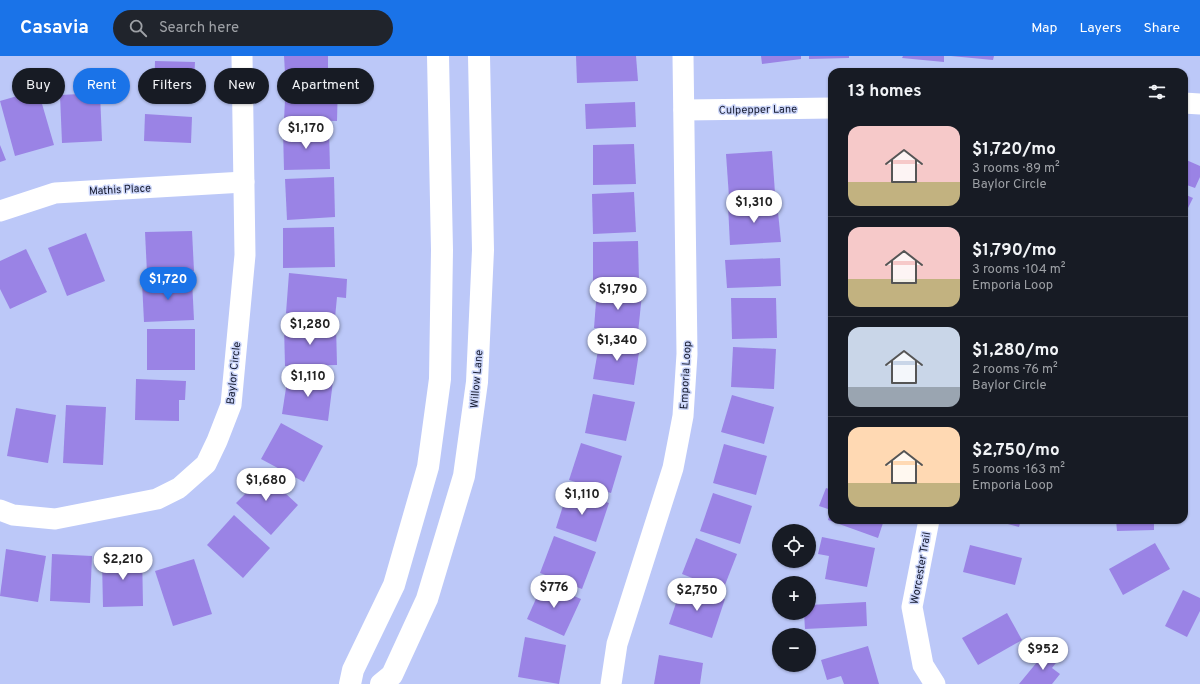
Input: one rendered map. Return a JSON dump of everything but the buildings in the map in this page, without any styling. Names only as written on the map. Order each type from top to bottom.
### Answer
[{"type":"street","name":"Baylor Circle","points":[[0,510],[13,515],[56,519],[157,499],[179,488],[206,464],[231,405],[245,255],[242,56]]},
{"type":"street","points":[[350,684],[354,670],[394,585],[428,467],[440,379],[442,250],[438,56]]},
{"type":"street","name":"Willow Lane","points":[[381,684],[392,675],[427,599],[464,476],[477,382],[483,250],[479,56]]},
{"type":"street","name":"Emporia Loop","points":[[611,684],[618,644],[673,468],[683,416],[687,354],[683,56]]},
{"type":"street","points":[[1188,103],[1200,104]]},
{"type":"street","name":"Culpepper Lane","points":[[684,110],[828,108]]},
{"type":"street","name":"Mathis Place","points":[[0,211],[55,193],[244,182]]},
{"type":"street","name":"Worcester Trail","points":[[928,524],[912,607],[923,665],[936,684]]}]
